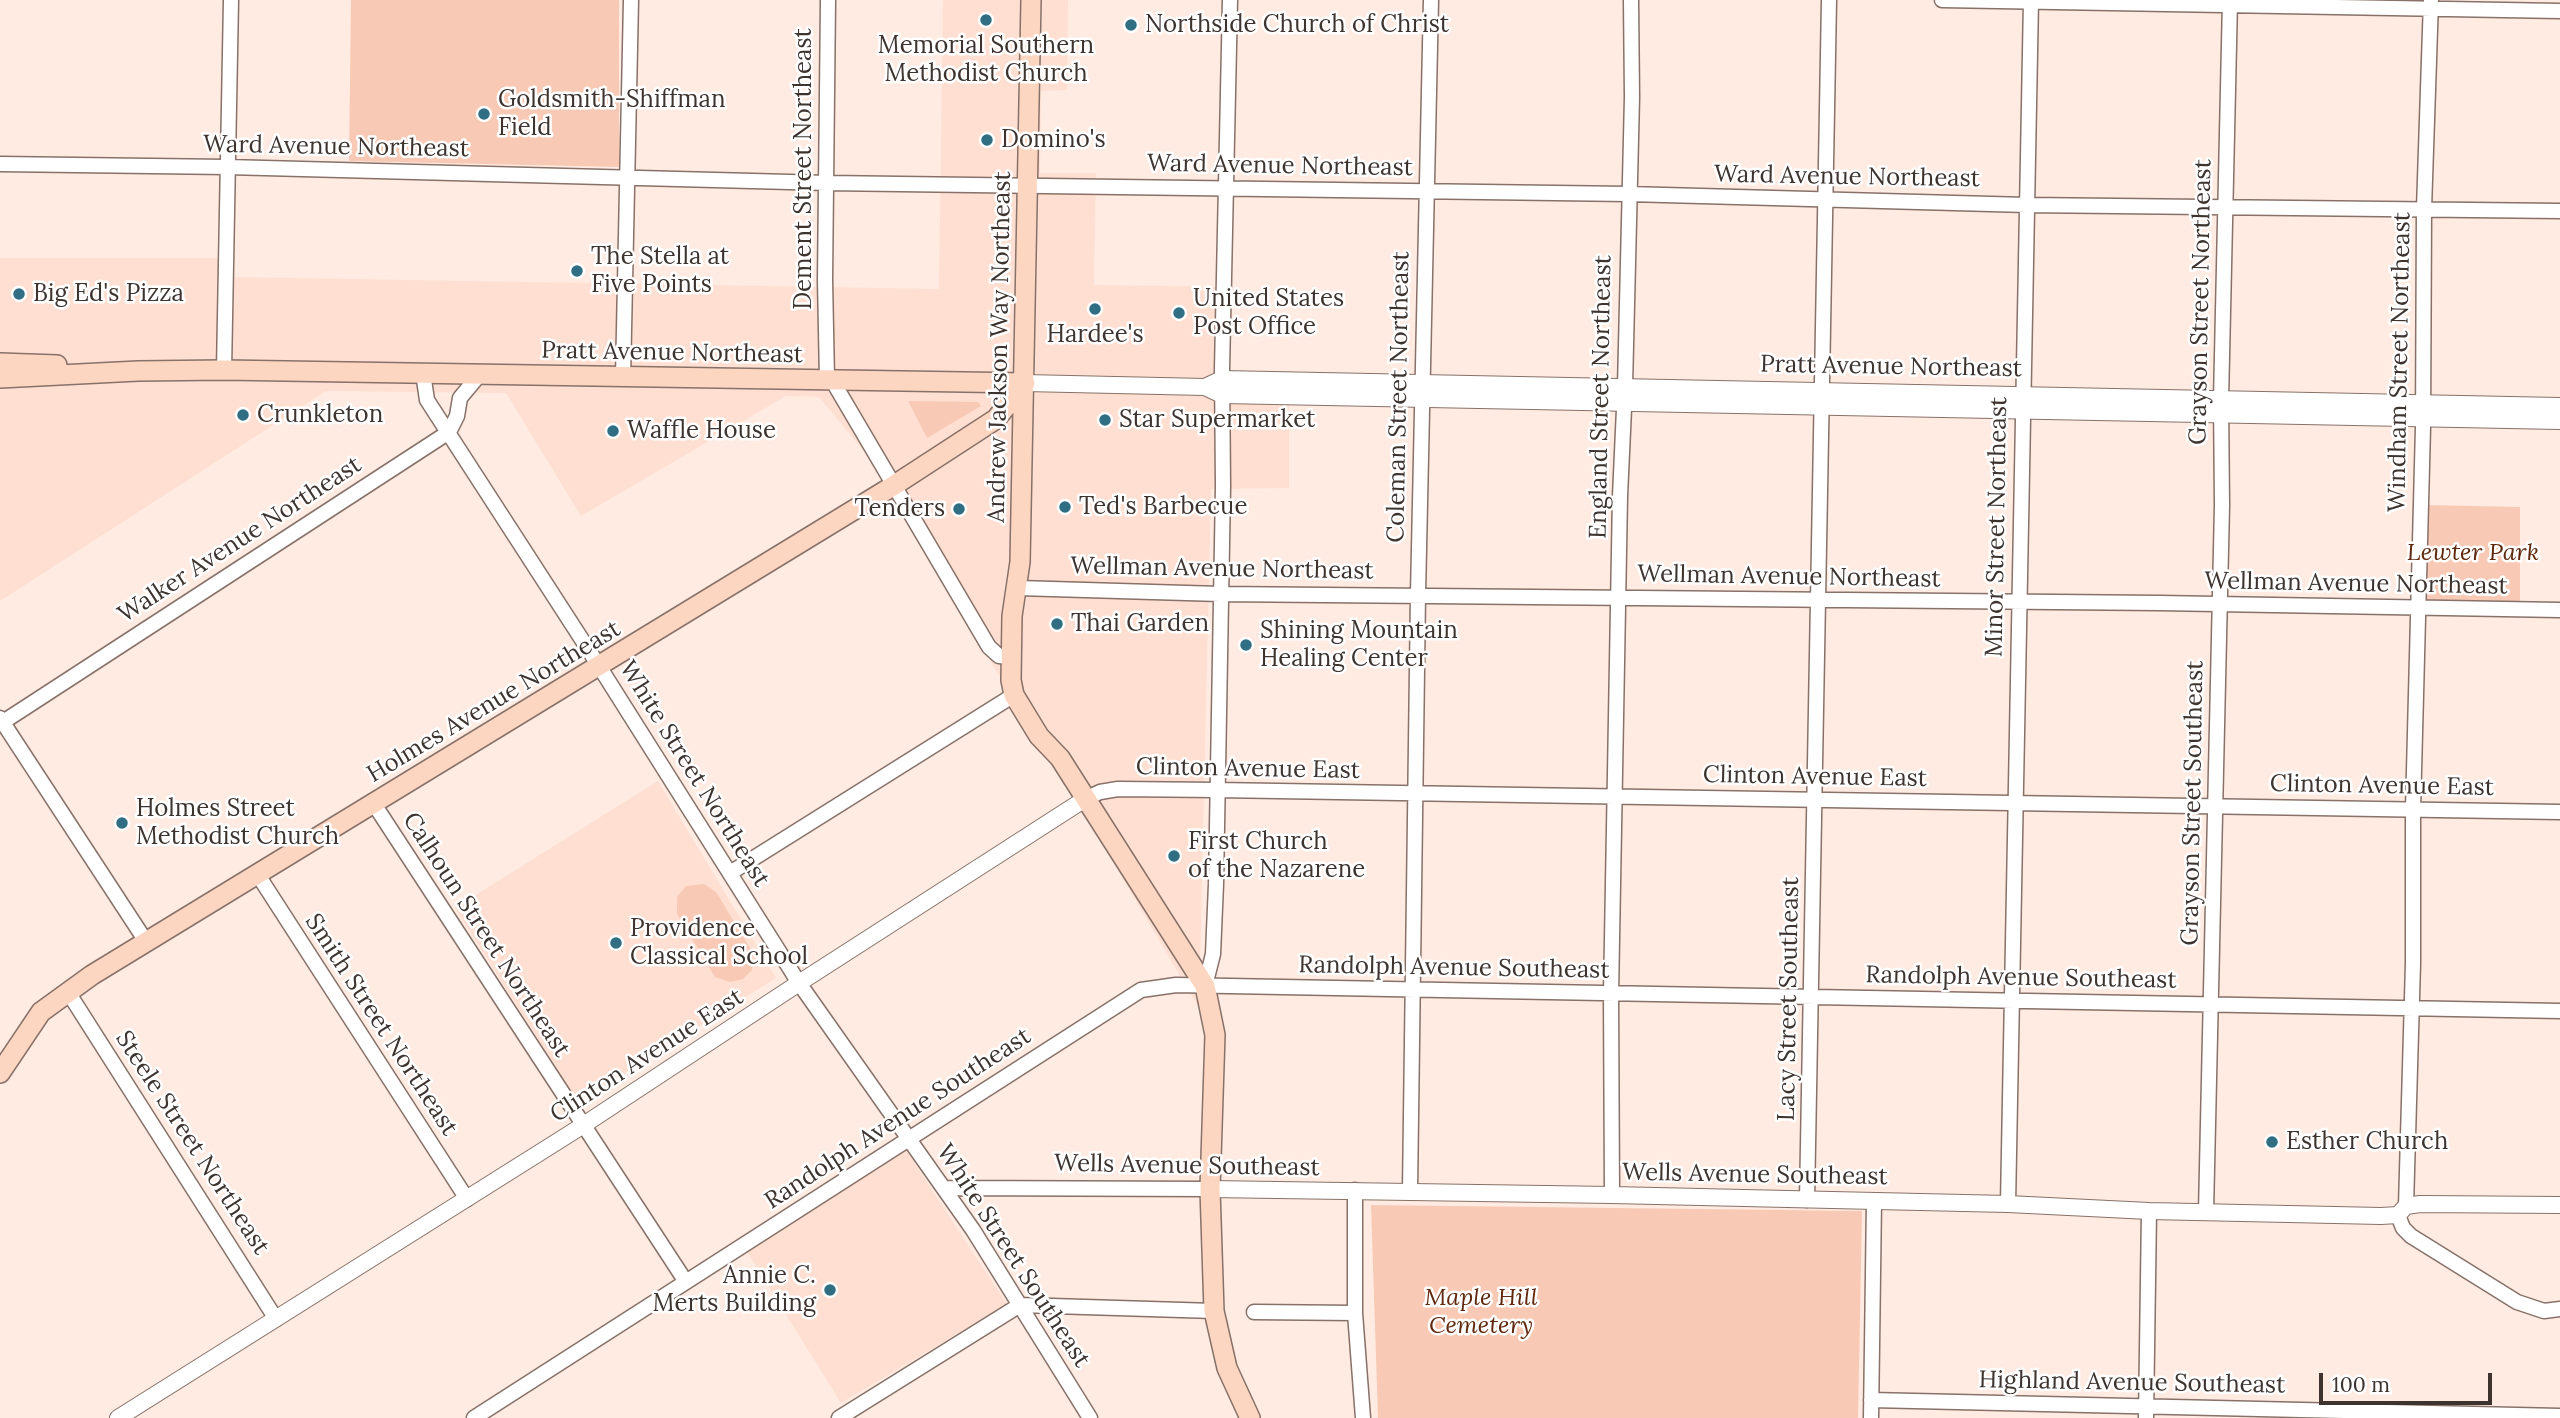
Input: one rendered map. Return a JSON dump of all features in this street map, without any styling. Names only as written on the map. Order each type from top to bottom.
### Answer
[{"type":"main road","name":"Andrew Jackson Way Northeast","points":[[1014,695],[1012,616],[1017,588],[1025,383],[1031,0]]},
{"type":"main road","name":"Pratt Avenue Northeast","points":[[0,363],[76,365],[138,371]]},
{"type":"main road","name":"Pratt Avenue Northeast","points":[[0,378],[224,370],[1025,383]]},
{"type":"main road","name":"Holmes Avenue Northeast","points":[[0,1073],[41,1012],[68,992],[893,486],[996,419],[1025,383]]},
{"type":"main road","points":[[1017,588],[1023,615],[1024,686],[1051,732],[1060,758]]},
{"type":"main road","points":[[1014,695],[1040,736],[1060,758],[1205,986],[1215,1035],[1210,1189],[1214,1311],[1227,1368],[1250,1418]]},
{"type":"street","points":[[224,370],[231,0]]},
{"type":"street","points":[[623,377],[631,0]]},
{"type":"street","name":"Dement Street Northeast","points":[[828,0],[825,281],[830,380],[989,647],[999,656],[1011,657]]},
{"type":"street","points":[[1205,986],[1213,954],[1216,884],[1230,0]]},
{"type":"street","name":"Coleman Street Northeast","points":[[1410,1191],[1418,594],[1431,0]]},
{"type":"street","name":"England Street Northeast","points":[[1612,1195],[1611,994],[1631,0]]},
{"type":"street","name":"Lacy Street Southeast","points":[[1807,1199],[1829,0]]},
{"type":"street","points":[[1942,0],[2431,4],[2560,11]]},
{"type":"street","name":"Minor Street Northeast","points":[[2008,1205],[2021,411],[2031,1]]},
{"type":"street","name":"Grayson Street Northeast","points":[[2220,604],[2224,207],[2230,3]]},
{"type":"street","name":"Windham Street Northeast","points":[[2402,1210],[2412,1009],[2424,209],[2431,4]]},
{"type":"street","name":"Ward Avenue Northeast","points":[[0,164],[227,167],[827,183],[1629,194],[2027,205],[2560,211]]},
{"type":"street","name":"White Street Northeast","points":[[423,373],[427,400],[799,983]]},
{"type":"street","points":[[449,432],[457,416],[460,398],[480,374]]},
{"type":"street","name":"Pratt Avenue Northeast","points":[[1025,383],[1822,399],[2021,411],[2221,407],[2423,411],[2560,421]]},
{"type":"street","name":"Pratt Avenue Northeast","points":[[1822,399],[2022,394],[2221,407]]},
{"type":"street","name":"Pratt Avenue Northeast","points":[[2423,411],[2560,406]]},
{"type":"street","name":"Walker Avenue Northeast","points":[[1,722],[449,432]]},
{"type":"street","name":"Wellman Avenue Northeast","points":[[1017,588],[1220,594],[1418,594],[2560,610]]},
{"type":"street","name":"Grayson Street Southeast","points":[[2206,1212],[2220,604]]},
{"type":"street","points":[[730,873],[1014,695]]},
{"type":"street","points":[[1,722],[147,943]]},
{"type":"street","name":"Clinton Avenue East","points":[[118,1418],[582,1126],[799,983],[1085,799],[1100,792],[1118,789],[1217,790],[2560,812]]},
{"type":"street","name":"Calhoun Street Northeast","points":[[374,804],[686,1282]]},
{"type":"street","name":"Smith Street Northeast","points":[[258,875],[467,1199]]},
{"type":"street","name":"White Street Southeast","points":[[799,983],[974,1230],[1090,1418]]},
{"type":"street","name":"Randolph Avenue Southeast","points":[[474,1418],[1141,990],[1176,985],[2560,1011]]},
{"type":"street","name":"Steele Street Northeast","points":[[68,992],[276,1319]]},
{"type":"street","name":"Wells Avenue Southeast","points":[[944,1188],[1410,1191],[1807,1199],[2206,1212],[2560,1205]]},
{"type":"street","points":[[1355,1190],[1355,1313],[1363,1418]]},
{"type":"street","points":[[1871,1418],[1874,1201]]},
{"type":"street","points":[[2402,1210],[2403,1228],[2411,1236],[2518,1303],[2544,1311],[2560,1309]]},
{"type":"street","points":[[2146,1412],[2149,1211]]},
{"type":"street","points":[[839,1418],[1020,1305],[1214,1311]]},
{"type":"street","points":[[1254,1312],[1355,1313]]},
{"type":"street","name":"Highland Avenue Southeast","points":[[1871,1400],[2146,1412],[2560,1416]]},
{"type":"shaded area","points":[[943,0],[1068,0],[1067,90],[1041,91],[1040,173],[1096,173],[1094,285],[1230,287],[1230,374],[1289,377],[1289,488],[1211,489],[1199,1008],[1039,736],[995,669],[893,486],[819,397],[786,396],[581,516],[506,393],[326,391],[0,601],[0,258],[231,258],[231,277],[939,289]]},
{"type":"shaded area","name":"Providence Classical School","points":[[658,781],[776,978],[578,1102],[455,908]]},
{"type":"shaded area","points":[[905,1149],[1007,1304],[841,1403],[744,1247]]},
{"type":"green space","name":"Goldsmith-Shiffman Field","points":[[351,0],[619,0],[619,167],[349,161]]},
{"type":"green space","points":[[908,401],[978,402],[981,406],[927,438]]},
{"type":"green space","name":"Lewter Park","points":[[2424,505],[2520,507],[2520,602],[2426,600]]},
{"type":"green space","points":[[704,884],[716,892],[753,953],[752,970],[743,979],[730,982],[715,977],[677,914],[677,897],[686,886]]},
{"type":"green space","name":"Maple Hill Cemetery","points":[[1371,1205],[1862,1211],[1858,1418],[1378,1418]]},
{"type":"place","name":"Memorial Southern Methodist Church","points":[[986,20]]},
{"type":"place","name":"Northside Church of Christ","points":[[1131,25]]},
{"type":"place","name":"Goldsmith-Shiffman Field","points":[[484,114]]},
{"type":"place","name":"Domino's","points":[[987,140]]},
{"type":"place","name":"The Stella at Five Points","points":[[577,271]]},
{"type":"place","name":"Big Ed's Pizza","points":[[19,294]]},
{"type":"place","name":"Hardee's","points":[[1095,309]]},
{"type":"place","name":"United States Post Office","points":[[1179,313]]},
{"type":"place","name":"Crunkleton","points":[[243,415]]},
{"type":"place","name":"Star Supermarket","points":[[1105,420]]},
{"type":"place","name":"Waffle House","points":[[613,431]]},
{"type":"place","name":"Ted's Barbecue","points":[[1065,507]]},
{"type":"place","name":"Tenders","points":[[959,509]]},
{"type":"place","name":"Thai Garden","points":[[1057,624]]},
{"type":"place","name":"Shining Mountain Healing Center","points":[[1246,645]]},
{"type":"place","name":"Holmes Street Methodist Church","points":[[122,823]]},
{"type":"place","name":"First Church of the Nazarene","points":[[1174,856]]},
{"type":"place","name":"Providence Classical School","points":[[616,943]]},
{"type":"place","name":"Esther Church","points":[[2272,1142]]},
{"type":"place","name":"Annie C. Merts Building","points":[[830,1290]]}]
